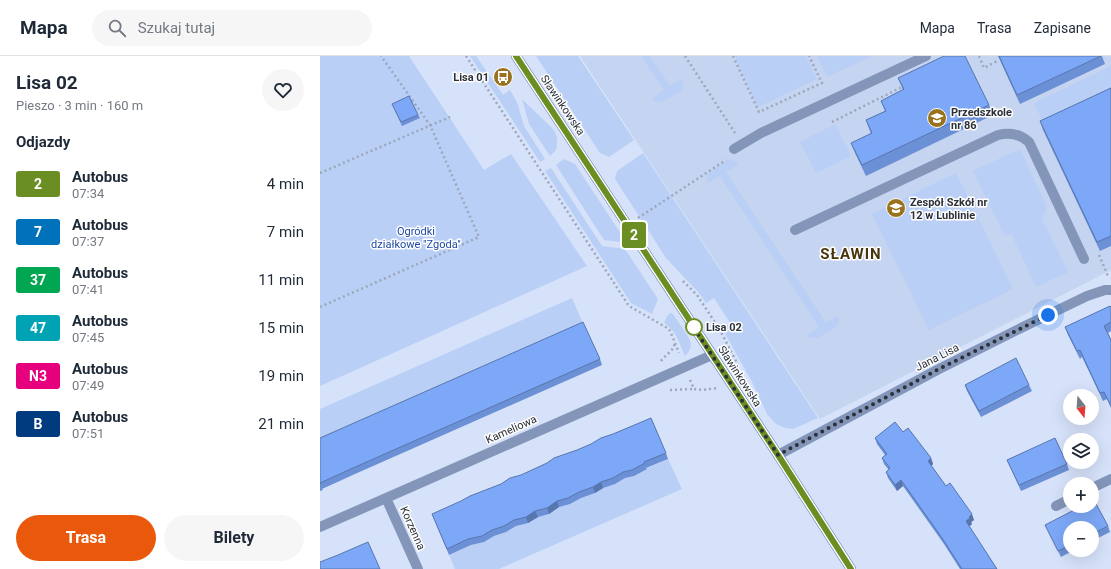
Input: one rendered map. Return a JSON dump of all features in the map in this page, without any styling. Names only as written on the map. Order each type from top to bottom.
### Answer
[{"type":"street","name":"Sławinkowska","points":[[516,56],[778,455],[851,569]]},
{"type":"street","points":[[733,153],[761,133],[926,56]]},
{"type":"street","points":[[795,230],[998,135],[1007,133],[1023,137],[1029,142],[1084,259]]},
{"type":"street","name":"Jana Lisa","points":[[778,455],[939,369],[1023,327],[1087,296],[1105,290],[1111,290]]},
{"type":"street","name":"Kameliowa","points":[[320,527],[712,355]]},
{"type":"street","points":[[1099,485],[1111,479]]},
{"type":"street","name":"Korzenna","points":[[386,498],[418,569]]},
{"type":"street","points":[[1056,506],[1063,502]]},
{"type":"path","points":[[320,307],[479,237],[430,125],[381,56]]},
{"type":"path","points":[[466,56],[629,306],[669,329],[672,333],[684,367],[694,389],[703,390],[719,388],[731,384]]},
{"type":"path","points":[[685,56],[737,136],[747,142]]},
{"type":"path","points":[[733,56],[759,112],[822,83],[809,56]]},
{"type":"path","points":[[979,56],[984,68],[999,60]]},
{"type":"path","points":[[832,122],[908,84]]},
{"type":"path","points":[[320,173],[450,117]]},
{"type":"path","points":[[636,219],[733,153]]},
{"type":"path","points":[[1084,259],[1098,253],[1110,279]]},
{"type":"shaded area","name":"Zespół Szkół nr 12 w Lublinie","points":[[580,56],[1111,56],[1111,270],[820,419]]},
{"type":"green space","name":"Ogródki działkowe \"Zgoda\"","points":[[320,56],[409,56],[484,170],[511,154],[587,266],[320,386]]},
{"type":"green space","points":[[470,56],[476,56],[503,95],[510,90],[517,102],[524,126],[545,159],[540,162]]},
{"type":"green space","points":[[536,56],[578,56],[634,140],[609,157],[600,153]]},
{"type":"green space","points":[[641,56],[650,56],[670,86],[682,79],[684,83],[681,90],[663,101],[654,101],[652,99],[664,90]]},
{"type":"green space","points":[[735,56],[806,56],[817,79],[758,107]]},
{"type":"green space","points":[[817,56],[872,56],[827,77]]},
{"type":"green space","points":[[1111,66],[1111,96],[1046,128],[1034,103]]},
{"type":"green space","points":[[522,99],[552,128],[555,133],[557,141],[556,150],[550,156],[529,124]]},
{"type":"green space","points":[[835,124],[851,156],[816,173],[800,142]]},
{"type":"green space","points":[[1020,149],[1046,205],[1046,210],[1042,219],[1068,272],[1036,287],[1011,233],[1005,236],[973,171]]},
{"type":"green space","points":[[643,153],[818,418],[793,429],[785,428],[776,424],[767,414],[752,382],[722,328],[730,323],[714,298],[706,303],[699,293],[666,258],[615,179],[617,171]]},
{"type":"green space","points":[[564,159],[575,164],[627,243],[604,240],[556,165]]},
{"type":"green space","points":[[729,160],[736,161],[738,164],[726,172],[826,323],[837,316],[838,317],[838,325],[822,336],[818,338],[810,338],[807,335],[819,327],[720,176],[708,183],[707,177],[709,173]]},
{"type":"green space","points":[[551,168],[602,246],[625,249],[658,299],[652,314],[631,303],[545,171]]},
{"type":"green space","points":[[956,173],[1013,289],[929,330],[872,214]]},
{"type":"green space","points":[[572,298],[585,328],[320,445],[320,409]]},
{"type":"green space","points":[[670,313],[672,313],[690,342],[690,349],[685,356],[675,334],[664,323]]},
{"type":"green space","points":[[668,459],[682,489],[499,569],[455,569],[449,555]]},
{"type":"building","name":"Przedszkole nr 86","points":[[944,56],[965,56],[989,105],[862,165],[851,143],[872,133],[866,120],[886,111],[881,101],[904,89],[898,78]]},
{"type":"building","points":[[999,56],[1101,56],[1017,95]]},
{"type":"building","points":[[1111,88],[1111,236],[1097,242],[1040,121]]},
{"type":"building","points":[[409,96],[418,115],[401,122],[392,104]]},
{"type":"building","points":[[1110,306],[1111,307],[1111,322],[1104,326],[1111,340],[1111,406],[1104,392],[1100,393],[1080,350],[1077,351],[1065,327]]},
{"type":"building","points":[[583,322],[600,359],[320,483],[320,438]]},
{"type":"building","points":[[1016,358],[1029,385],[979,411],[965,385]]},
{"type":"building","points":[[651,418],[666,453],[644,462],[645,463],[632,470],[623,472],[568,498],[557,501],[547,508],[535,511],[526,517],[514,520],[482,536],[468,539],[447,549],[432,514],[470,496],[501,484],[510,478],[521,475],[547,463],[554,458],[577,450],[601,438]]},
{"type":"building","points":[[895,422],[903,432],[908,428],[931,458],[928,461],[946,486],[950,483],[972,514],[966,521],[997,569],[962,569],[901,480],[895,485],[886,472],[890,468],[882,458],[887,454],[875,438]]},
{"type":"building","points":[[1055,438],[1063,455],[1063,466],[1019,485],[1007,460]]},
{"type":"building","points":[[1099,509],[1108,526],[1099,530],[1099,521],[1063,521],[1063,548],[1058,551],[1045,525],[1068,513],[1099,513]]},
{"type":"building","points":[[368,542],[380,569],[320,569],[320,562]]},
{"type":"bus line","name":"2","points":[[516,56],[778,455],[851,569]]},
{"type":"place","name":"Lisa 01","points":[[503,77]]},
{"type":"place","name":"Przedszkole nr 86","points":[[937,118]]},
{"type":"place","name":"Zespół Szkół nr 12 w Lublinie","points":[[896,208]]},
{"type":"place","name":"Lisa 02","points":[[694,327]]},
{"type":"district","name":"SŁAWIN","points":[[851,254]]},
{"type":"route","points":[[694,327],[690,322],[778,455],[939,369],[1048,315]]}]
